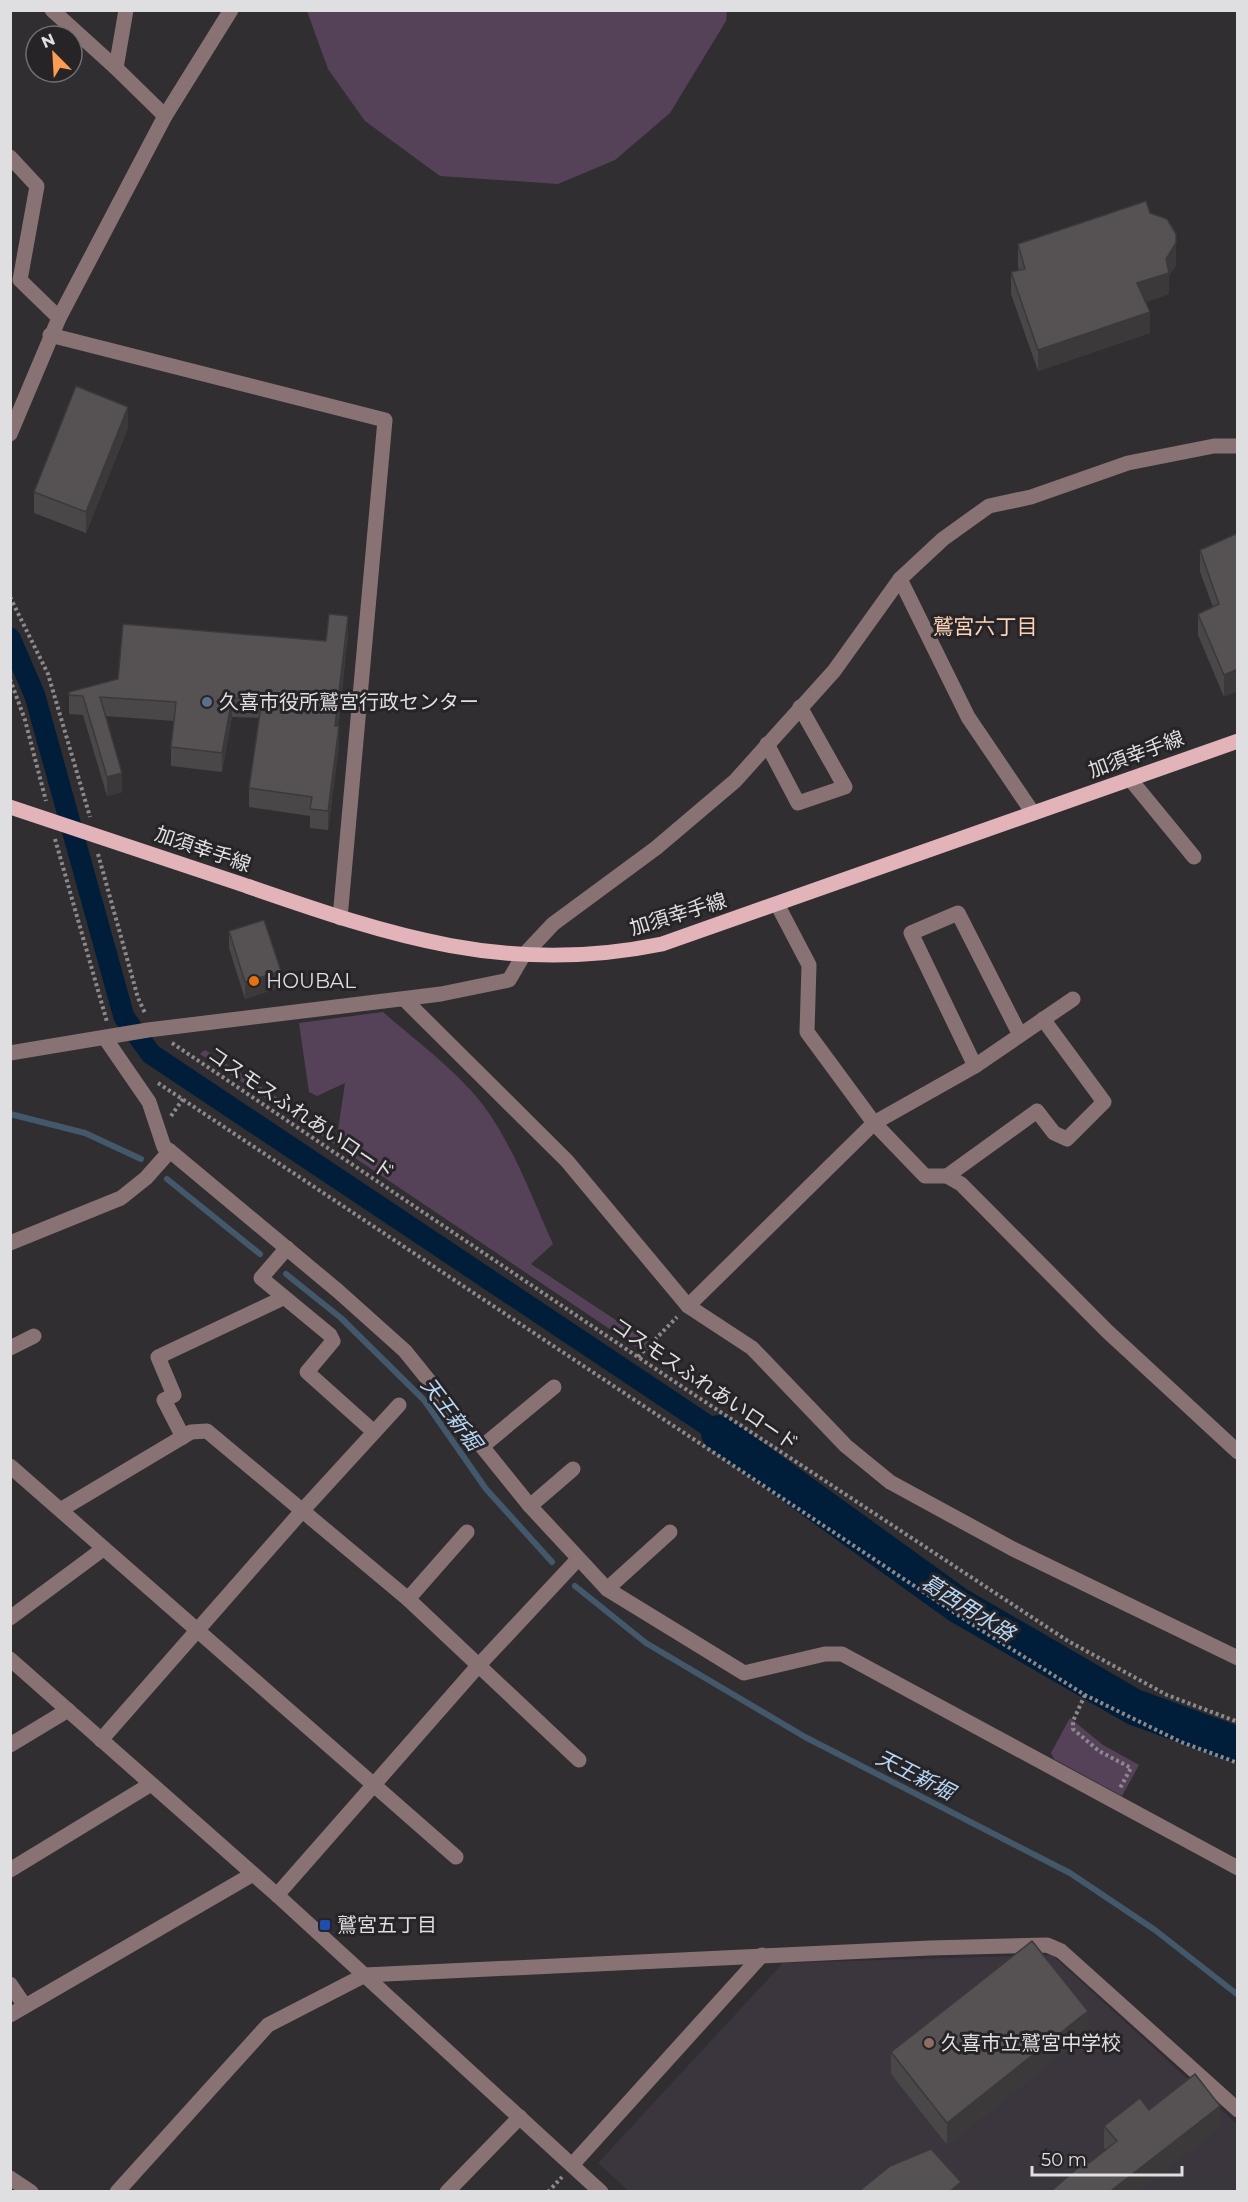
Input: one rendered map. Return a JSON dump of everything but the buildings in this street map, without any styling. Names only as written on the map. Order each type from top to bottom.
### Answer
[{"type":"main road","name":"加須幸手線","points":[[56,830],[87,824],[339,918],[431,943],[472,951],[523,956],[562,956],[630,951],[662,944],[1238,741]]},
{"type":"main road","points":[[10,807],[56,830]]},
{"type":"street","points":[[52,10],[117,68],[165,116]]},
{"type":"street","points":[[117,68],[126,10]]},
{"type":"street","points":[[11,434],[50,335],[165,116],[231,10]]},
{"type":"street","points":[[10,157],[36,186],[20,280],[59,318]]},
{"type":"street","points":[[50,335],[385,420],[339,918]]},
{"type":"street","points":[[10,1053],[148,1024],[404,999],[509,980],[523,956],[553,924],[656,848],[735,781],[834,671],[900,579],[943,539],[989,506],[1031,497],[1128,463],[1214,446],[1238,446]]},
{"type":"street","points":[[900,579],[968,717],[1034,813]]},
{"type":"street","points":[[767,744],[798,803],[845,787],[800,707]]},
{"type":"street","points":[[1130,779],[1194,857]]},
{"type":"street","points":[[777,904],[809,965],[807,1032],[874,1123],[925,1176],[947,1176],[961,1184],[1107,1331],[1238,1452]]},
{"type":"street","points":[[975,1066],[911,933],[958,913],[1020,1035]]},
{"type":"street","points":[[404,999],[567,1161],[688,1306],[752,1348],[846,1446],[890,1482],[1013,1549],[1238,1658]]},
{"type":"street","points":[[688,1306],[874,1123],[975,1066],[1073,999]]},
{"type":"street","points":[[947,1176],[1036,1111],[1054,1133],[1067,1139],[1104,1102],[1043,1019]]},
{"type":"street","points":[[111,1033],[149,1102],[164,1147],[287,1248],[405,1352],[484,1445],[530,1506],[607,1589],[705,1652],[744,1673],[825,1654],[842,1654],[1238,1868]]},
{"type":"street","points":[[10,1243],[121,1198],[146,1178],[170,1151]]},
{"type":"street","points":[[287,1248],[261,1278],[330,1335],[333,1341],[307,1372],[374,1432]]},
{"type":"street","points":[[183,1437],[164,1400],[174,1395],[158,1357],[283,1298]]},
{"type":"street","points":[[10,1348],[34,1336]]},
{"type":"street","points":[[484,1445],[554,1387]]},
{"type":"street","points":[[101,1740],[302,1511],[399,1405]]},
{"type":"street","points":[[62,1509],[191,1432],[207,1431],[408,1599],[579,1760]]},
{"type":"street","points":[[10,1466],[62,1509],[103,1549],[456,1857]]},
{"type":"street","points":[[530,1506],[573,1469]]},
{"type":"street","points":[[408,1599],[467,1532]]},
{"type":"street","points":[[607,1589],[670,1533]]},
{"type":"street","points":[[10,1618],[103,1549]]},
{"type":"street","points":[[277,1895],[478,1666],[578,1559]]},
{"type":"street","points":[[10,1659],[277,1895],[601,2192]]},
{"type":"street","points":[[10,1745],[68,1710]]},
{"type":"street","points":[[10,1870],[151,1784]]},
{"type":"street","points":[[10,2015],[253,1874]]},
{"type":"street","points":[[117,2192],[268,2025],[365,1975],[762,1955],[1047,1945],[1061,1951],[1238,2110]]},
{"type":"street","points":[[572,2165],[762,1955]]},
{"type":"street","points":[[10,1984],[25,2006]]},
{"type":"street","points":[[447,2192],[520,2117]]},
{"type":"street","points":[[10,2178],[31,2192]]},
{"type":"path","points":[[10,597],[48,674],[87,824]]},
{"type":"path","points":[[10,679],[25,720],[46,801]]},
{"type":"path","points":[[56,830],[111,1033]]},
{"type":"path","points":[[98,852],[138,998],[148,1024]]},
{"type":"path","name":"コスモスふれあいロード","points":[[172,1042],[638,1357],[1068,1641],[1167,1695],[1238,1722]]},
{"type":"path","points":[[153,1080],[970,1623],[1085,1695],[1181,1742],[1238,1763]]},
{"type":"path","points":[[638,1357],[688,1306]]},
{"type":"path","points":[[1085,1695],[1073,1721],[1073,1729],[1099,1750],[1131,1768],[1113,1801]]},
{"type":"shaded area","points":[[307,10],[727,11],[726,21],[670,113],[615,160],[558,184],[440,176],[365,121],[328,69]]},
{"type":"shaded area","points":[[383,1012],[464,1083],[486,1109],[506,1141],[553,1244],[531,1264],[649,1342],[641,1350],[200,1054],[205,1050],[337,1137],[345,1083],[317,1096],[309,1092],[299,1023]]},
{"type":"shaded area","points":[[1070,1718],[1103,1745],[1139,1765],[1122,1796],[1054,1759],[1051,1753]]},
{"type":"shaded area","name":"久喜市立鷲宮中学校","points":[[1052,1955],[1237,2124],[1237,2191],[630,2192],[598,2163],[783,1963]]},
{"type":"waterway","points":[[10,638],[35,696],[124,1017],[151,1054],[719,1433]]},
{"type":"waterway","name":"天王新堀","points":[[10,1114],[85,1133],[141,1159]]},
{"type":"waterway","name":"天王新堀","points":[[167,1179],[260,1254]]},
{"type":"waterway","name":"天王新堀","points":[[286,1274],[341,1318],[424,1400],[486,1489],[552,1562]]},
{"type":"waterway","name":"葛西用水路","points":[[719,1433],[958,1605],[1134,1707],[1238,1745]]},
{"type":"waterway","name":"天王新堀","points":[[575,1586],[646,1643],[805,1737],[1070,1873],[1155,1930],[1238,1995]]},
{"type":"place","name":"久喜市役所鷲宮行政センター","points":[[207,702]]},
{"type":"place","name":"HOUBAL","points":[[254,981]]},
{"type":"place","name":"鷲宮五丁目","points":[[325,1925]]},
{"type":"place","name":"久喜市立鷲宮中学校","points":[[929,2043]]},
{"type":"district","name":"鷲宮六丁目","points":[[985,627]]}]
